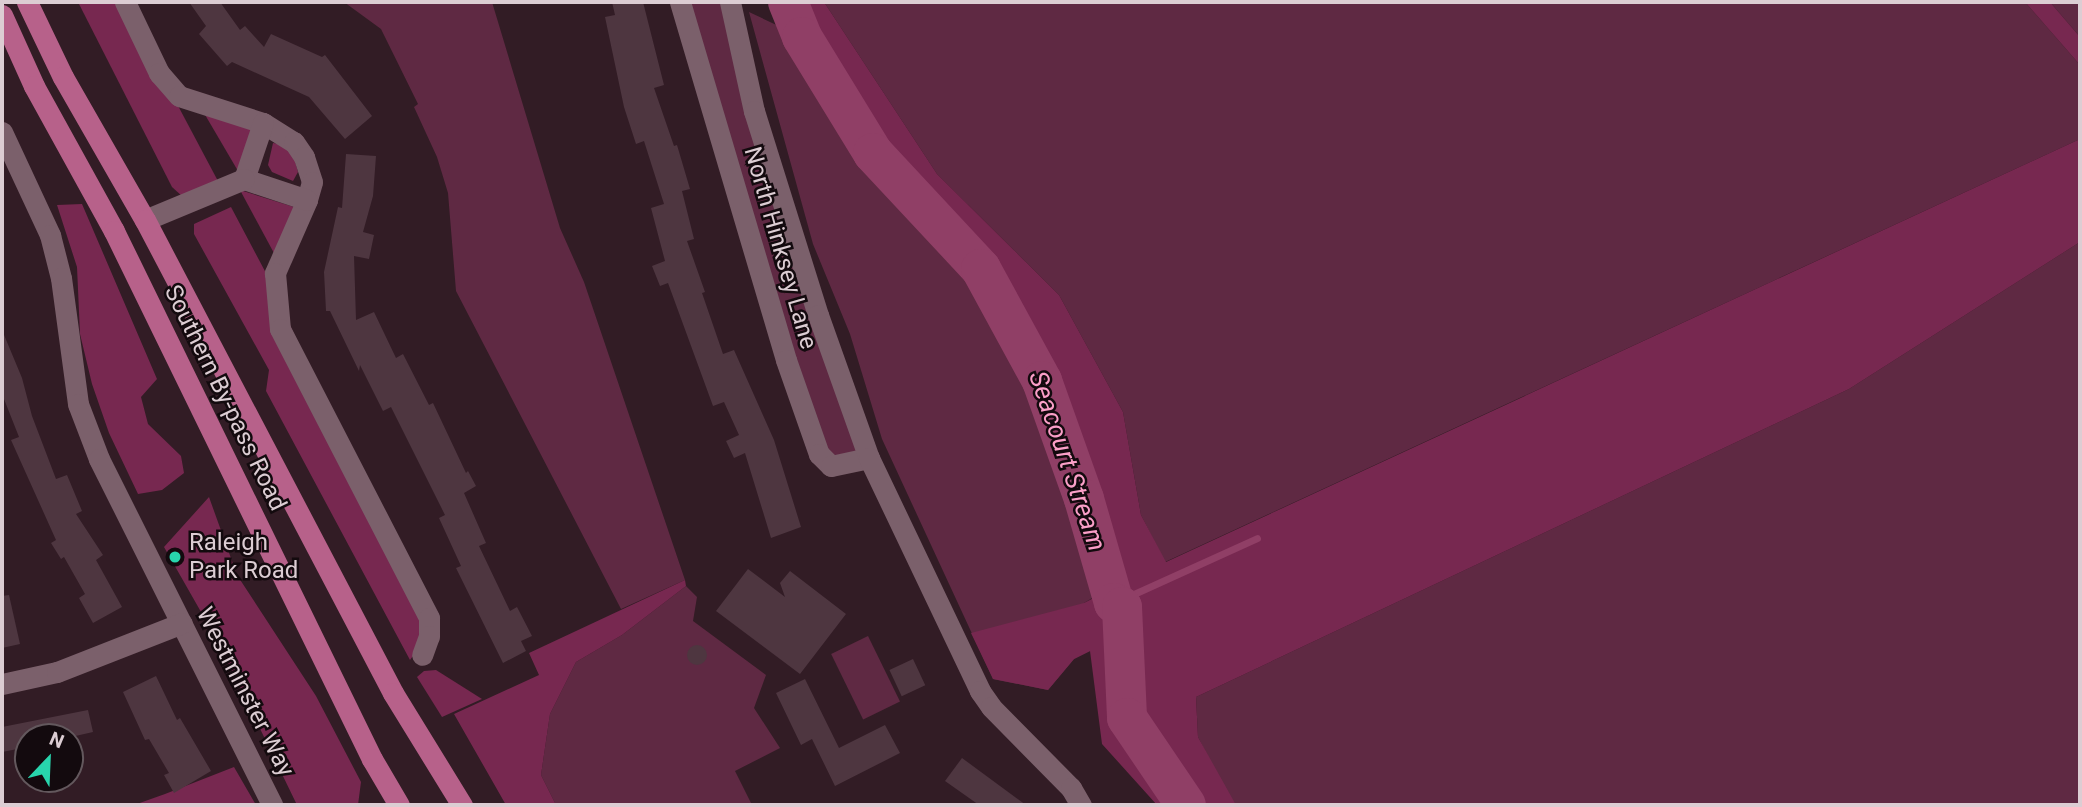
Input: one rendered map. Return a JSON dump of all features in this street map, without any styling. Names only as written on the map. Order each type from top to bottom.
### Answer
[{"type":"highway","name":"Southern By-pass Road","points":[[27,2],[63,77],[145,219],[393,693],[462,805]]},
{"type":"highway","name":"Southern By-pass Road","points":[[2,15],[34,86],[114,232],[372,759],[399,805]]},
{"type":"highway","points":[[372,759],[391,805]]},
{"type":"street","points":[[125,2],[159,73],[179,96],[263,123],[294,142],[304,157],[312,182],[307,200],[275,273],[280,329],[429,618],[429,636],[422,655]]},
{"type":"street","name":"North Hinksey Lane","points":[[680,2],[786,360],[819,454],[831,466],[869,458]]},
{"type":"street","name":"North Hinksey Lane","points":[[730,2],[754,111],[818,315],[869,458],[980,691],[991,708],[1070,788],[1082,805]]},
{"type":"street","points":[[244,179],[263,123]]},
{"type":"street","name":"Westminster Way","points":[[2,132],[50,235],[61,278],[78,404],[99,459],[272,805]]},
{"type":"street","points":[[145,219],[244,179],[307,200]]},
{"type":"street","points":[[2,684],[57,672],[181,623]]},
{"type":"shaded area","points":[[78,2],[123,2],[219,183],[183,197],[172,187]]},
{"type":"shaded area","points":[[344,2],[492,2],[560,228],[584,282],[685,580],[621,609],[456,291],[448,193],[437,157],[414,107],[418,104],[381,29]]},
{"type":"shaded area","points":[[680,2],[730,2],[869,458],[831,466]]},
{"type":"shaded area","points":[[788,2],[824,2],[937,174],[1059,295],[1123,412],[1141,515],[1166,562],[2080,139],[2080,242],[1849,389],[1196,697],[1198,737],[1236,805],[1157,805],[1102,744],[1090,651],[1074,659],[1048,690],[993,679],[971,633],[1084,603],[1124,582],[1109,588],[1084,499],[1042,381],[981,269],[873,153],[802,37]]},
{"type":"shaded area","points":[[824,2],[2025,2],[2080,65],[2080,139],[1165,562],[1141,515],[1123,412],[1059,295],[937,174]]},
{"type":"shaded area","points":[[2025,2],[2050,2],[2080,37],[2080,65]]},
{"type":"shaded area","points":[[2050,2],[2080,2],[2080,37]]},
{"type":"shaded area","points":[[749,12],[802,37],[873,153],[981,269],[1042,381],[1084,499],[1109,588],[1084,603],[1090,651],[1074,659],[1048,690],[993,679],[882,439],[850,334],[813,244]]},
{"type":"shaded area","points":[[204,113],[253,129],[238,171]]},
{"type":"shaded area","points":[[273,143],[291,146],[298,172],[293,181],[272,172],[268,165]]},
{"type":"shaded area","points":[[240,190],[294,207],[275,255]]},
{"type":"shaded area","points":[[82,204],[157,379],[141,397],[148,424],[181,456],[184,473],[162,490],[138,494],[109,433],[92,384],[80,334],[77,267],[57,205]]},
{"type":"shaded area","points":[[231,207],[267,275],[422,614],[420,646],[410,660],[266,391],[269,370],[194,234],[194,224]]},
{"type":"shaded area","points":[[2080,242],[2080,804],[1236,805],[1227,793],[1198,737],[1196,697],[1849,389]]},
{"type":"shaded area","points":[[209,497],[237,575],[316,696],[361,782],[358,805],[297,805],[217,640],[164,547]]},
{"type":"shaded area","points":[[685,580],[686,586],[622,635],[576,662],[550,714],[541,775],[556,805],[506,805],[454,714],[539,675],[529,653]]},
{"type":"shaded area","points":[[686,586],[697,597],[693,621],[766,675],[754,708],[780,748],[735,771],[752,805],[556,805],[541,775],[550,714],[576,662],[622,635]]},
{"type":"shaded area","points":[[868,636],[900,702],[863,720],[831,654]]},
{"type":"shaded area","points":[[436,670],[482,699],[442,717],[417,677],[424,671]]},
{"type":"shaded area","points":[[234,767],[256,805],[134,805],[165,794]]},
{"type":"building","points":[[189,2],[220,2],[240,30],[245,26],[264,47],[271,34],[322,57],[325,55],[372,116],[345,139],[309,97],[232,62],[227,66],[199,34],[206,26]]},
{"type":"building","points":[[612,2],[643,2],[664,85],[654,88],[674,146],[677,145],[690,189],[682,191],[694,239],[687,241],[705,292],[702,293],[723,354],[734,350],[774,440],[801,527],[771,538],[745,453],[734,458],[726,441],[739,435],[724,402],[713,406],[668,283],[660,286],[652,266],[665,261],[651,208],[664,204],[644,141],[636,144],[624,107],[605,17],[615,15]]},
{"type":"building","points":[[346,154],[376,156],[373,196],[363,232],[374,235],[369,259],[354,256],[356,320],[374,312],[396,358],[403,354],[429,405],[433,403],[466,473],[468,471],[476,486],[464,493],[486,543],[479,546],[510,611],[517,607],[532,636],[521,641],[526,651],[503,663],[456,568],[461,566],[439,518],[445,515],[391,407],[383,411],[360,365],[359,371],[330,311],[326,311],[324,272],[338,207],[342,208]]},
{"type":"building","points":[[2,330],[22,378],[32,416],[56,479],[67,475],[82,511],[76,514],[103,555],[96,560],[122,607],[93,623],[79,598],[85,594],[64,557],[61,559],[51,543],[56,540],[11,440],[19,437],[2,394]]},
{"type":"building","points":[[748,569],[785,597],[780,583],[790,571],[846,614],[800,674],[716,611]]},
{"type":"building","points":[[9,595],[20,644],[2,648],[2,596]]},
{"type":"building","points":[[693,645],[701,645],[707,655],[701,665],[693,665],[687,659],[687,651]]},
{"type":"building","points":[[913,659],[925,685],[902,696],[889,670]]},
{"type":"building","points":[[156,676],[177,720],[180,718],[211,771],[174,793],[164,775],[169,773],[149,739],[145,740],[123,692]]},
{"type":"building","points":[[805,679],[839,748],[885,725],[900,753],[835,786],[812,739],[801,745],[776,693]]},
{"type":"building","points":[[88,710],[93,732],[84,734],[84,723],[22,723]]},
{"type":"building","points":[[14,725],[14,750],[2,752],[2,727]]},
{"type":"building","points":[[962,758],[1026,805],[979,805],[945,781]]},
{"type":"waterway","name":"Seacourt Stream","points":[[788,2],[802,37],[873,153],[981,269],[1042,381],[1084,499],[1114,603],[1122,607],[1127,718],[1186,805]]},
{"type":"waterway","points":[[1114,603],[1257,538]]},
{"type":"place","name":"Raleigh Park Road","points":[[175,557]]}]
